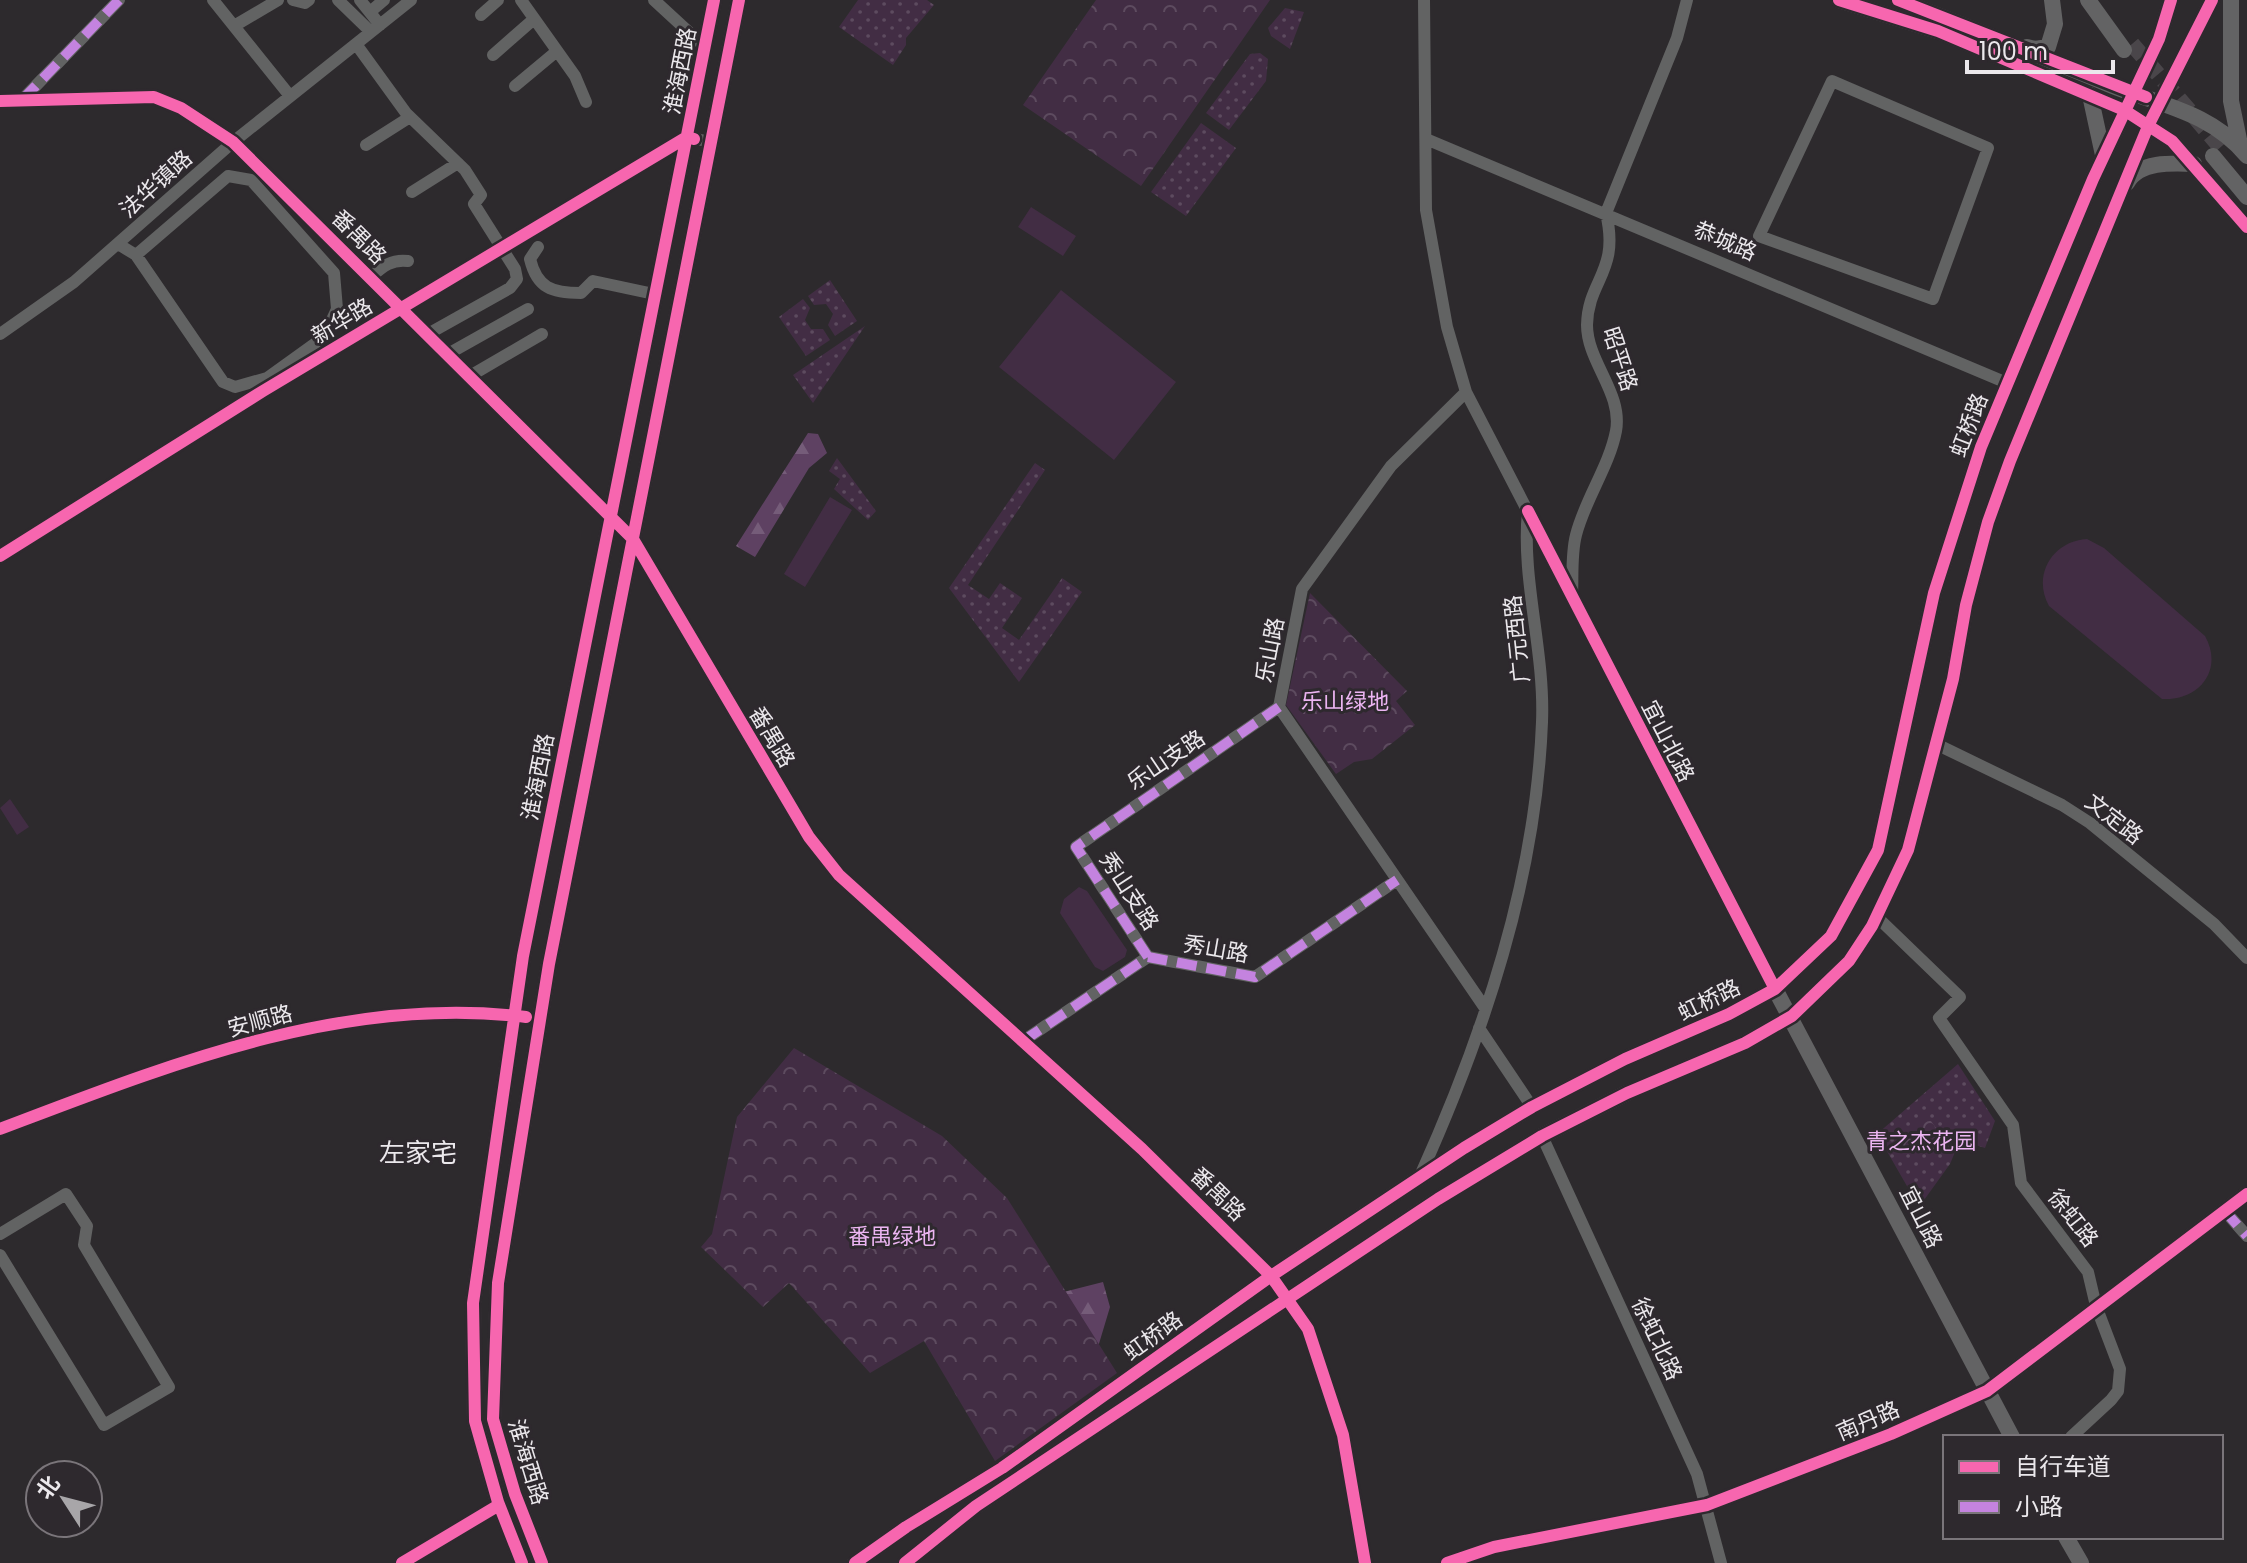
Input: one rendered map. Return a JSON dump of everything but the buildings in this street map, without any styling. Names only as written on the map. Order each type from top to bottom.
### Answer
[{"type":"main road","name":"淮海西路","points":[[522,1563],[499,1505],[475,1421],[473,1325],[523,956],[714,0]]},
{"type":"main road","name":"淮海西路","points":[[542,1563],[515,1494],[493,1419],[498,1283],[581,797],[739,0]]},
{"type":"main road","points":[[1839,0],[1938,31],[2124,110],[2172,141],[2247,227]]},
{"type":"main road","points":[[1898,0],[2132,94],[2161,101],[2210,124],[2244,152]]},
{"type":"main road","points":[[1991,35],[2035,49],[2048,47],[2055,24],[2052,0]]},
{"type":"main road","points":[[2088,0],[2128,47],[2101,0]]},
{"type":"main road","name":"虹桥路","points":[[855,1563],[906,1527],[1002,1468],[1271,1276],[1418,1179],[1532,1107],[1625,1059],[1729,1014],[1775,989],[1831,936],[1878,850],[1934,593],[1954,521],[2007,383],[2103,156],[2159,39],[2171,0]]},
{"type":"main road","name":"虹桥路","points":[[905,1563],[976,1506],[1289,1301],[1438,1199],[1542,1136],[1627,1093],[1745,1043],[1792,1016],[1849,961],[1877,917],[1908,850],[1988,522],[2149,124],[2212,0]]},
{"type":"main road","points":[[2231,0],[2231,101],[2244,152]]},
{"type":"main road","points":[[2090,95],[2099,123],[2103,156]]},
{"type":"main road","points":[[2247,180],[2218,152],[2247,197]]},
{"type":"main road","points":[[2123,188],[2131,176],[2155,166],[2194,164]]},
{"type":"main road","name":"宜山路","points":[[1775,989],[1792,1016],[2011,1435]]},
{"type":"main road","name":"南丹路","points":[[1987,1391],[2247,1194]]},
{"type":"main road","points":[[2067,1539],[2081,1563]]},
{"type":"street","points":[[22,100],[119,0]]},
{"type":"street","points":[[213,0],[290,96]]},
{"type":"street","points":[[234,26],[278,0]]},
{"type":"street","points":[[293,0],[305,3],[309,0]]},
{"type":"street","points":[[338,0],[375,28]]},
{"type":"street","points":[[360,0],[370,12],[375,28]]},
{"type":"street","points":[[370,12],[384,0]]},
{"type":"street","name":"法华镇路","points":[[0,334],[74,282],[233,142],[411,0]]},
{"type":"street","points":[[481,15],[498,0]]},
{"type":"street","points":[[521,0],[575,76],[586,102]]},
{"type":"street","points":[[654,0],[705,47]]},
{"type":"street","points":[[1424,0],[1428,224],[1447,327],[1466,392],[1528,511]]},
{"type":"street","name":"昭平路","points":[[1572,600],[1576,536],[1616,430],[1614,400],[1588,337],[1587,323],[1608,265],[1612,239],[1606,213],[1677,38],[1687,0]]},
{"type":"street","points":[[493,55],[534,19]]},
{"type":"street","points":[[356,44],[410,117],[458,163],[481,195],[474,204],[517,279],[510,288],[428,334]]},
{"type":"street","points":[[515,86],[557,51]]},
{"type":"street","points":[[1832,81],[1988,148],[1933,299],[1759,236],[1832,81]]},
{"type":"street","name":"番禺路","points":[[0,101],[154,97],[181,108],[233,142],[633,539],[809,837],[839,875],[1142,1149],[1271,1276],[1289,1301],[1308,1329],[1343,1435],[1365,1563]]},
{"type":"street","points":[[366,145],[410,117]]},
{"type":"street","points":[[687,137],[711,142]]},
{"type":"street","name":"新华路","points":[[0,556],[271,381],[402,308],[687,137]]},
{"type":"street","name":"恭城路","points":[[1426,139],[2007,383]]},
{"type":"street","points":[[412,192],[458,163]]},
{"type":"street","points":[[118,244],[136,255],[223,382],[235,387],[271,381],[324,337],[337,309],[334,276],[297,229],[251,180],[228,176],[136,255]]},
{"type":"street","points":[[193,178],[207,194]]},
{"type":"street","points":[[261,191],[273,180]]},
{"type":"street","points":[[297,229],[310,217]]},
{"type":"street","points":[[529,232],[541,251],[530,259],[534,278],[554,293],[581,293],[593,281],[654,294]]},
{"type":"street","points":[[371,277],[383,266],[398,260],[408,261]]},
{"type":"street","points":[[334,276],[354,261]]},
{"type":"street","points":[[448,354],[528,309]]},
{"type":"street","points":[[470,376],[542,334]]},
{"type":"street","name":"乐山路","points":[[1466,392],[1391,466],[1302,589],[1279,707],[1485,1008]]},
{"type":"street","name":"宜山北路","points":[[1528,511],[1775,989]]},
{"type":"street","name":"广元西路","points":[[1418,1179],[1447,1117],[1479,1028],[1521,886],[1539,769],[1543,677],[1525,542],[1528,511]]},
{"type":"street","name":"乐山支路","points":[[1076,847],[1279,707]]},
{"type":"street","name":"文定路","points":[[1936,744],[2062,805],[2090,823],[2214,924],[2247,958]]},
{"type":"street","name":"秀山支路","points":[[1076,847],[1148,957]]},
{"type":"street","name":"秀山路","points":[[1148,957],[1255,977],[1397,880]]},
{"type":"street","name":"徐虹路","points":[[1877,917],[1960,997],[1939,1018],[2013,1125],[2018,1175],[2026,1191],[2083,1262],[2092,1282],[2096,1306],[2120,1369],[2121,1381],[2111,1400],[2073,1435]]},
{"type":"street","points":[[1023,1041],[1148,957]]},
{"type":"street","name":"安顺路","points":[[0,1129],[45,1110],[209,1055],[336,1022],[449,1013],[541,1019]]},
{"type":"street","points":[[1479,1028],[1532,1107]]},
{"type":"street","name":"徐虹北路","points":[[1542,1136],[1697,1474],[1721,1563]]},
{"type":"street","points":[[0,1234],[66,1194],[87,1226],[84,1245],[169,1387],[104,1425],[0,1255]]},
{"type":"street","points":[[2224,1210],[2247,1236]]},
{"type":"street","name":"南丹路","points":[[1447,1563],[1494,1547],[1707,1505],[1891,1434],[1987,1391]]},
{"type":"street","points":[[402,1563],[499,1505]]},
{"type":"green space","points":[[858,0],[927,0],[934,5],[906,38],[906,45],[893,65],[839,27]]},
{"type":"green space","points":[[1096,0],[1270,0],[1141,186],[1023,105]]},
{"type":"green space","points":[[1285,8],[1304,12],[1290,49],[1271,36],[1268,28]]},
{"type":"green space","points":[[1260,53],[1268,59],[1266,81],[1229,130],[1206,113],[1250,54]]},
{"type":"green space","points":[[1201,123],[1236,148],[1186,216],[1151,192]]},
{"type":"green space","points":[[1031,207],[1076,236],[1063,256],[1018,227]]},
{"type":"green space","points":[[830,280],[857,321],[835,336],[828,325],[833,314],[826,304],[814,305],[808,296]]},
{"type":"green space","points":[[1061,290],[1176,382],[1114,460],[999,367]]},
{"type":"green space","points":[[803,299],[810,308],[805,320],[811,329],[823,329],[830,340],[806,356],[779,317]]},
{"type":"green space","points":[[865,326],[813,403],[793,375]]},
{"type":"green space","points":[[808,433],[818,434],[827,453],[809,468],[755,557],[736,546]]},
{"type":"green space","points":[[837,458],[876,511],[868,520],[834,489],[840,479],[829,471]]},
{"type":"green space","points":[[1035,463],[1045,470],[968,585],[989,599],[1000,583],[1022,598],[1002,628],[1019,640],[1062,578],[1082,592],[1019,682],[949,588]]},
{"type":"green space","points":[[830,497],[852,510],[805,587],[784,574]]},
{"type":"green space","points":[[2087,539],[2104,548],[2205,636],[2212,660],[2210,671],[2197,689],[2187,695],[2162,699],[2049,606],[2043,583],[2048,562],[2064,546]]},
{"type":"green space","name":"乐山绿地","points":[[1310,593],[1407,691],[1396,701],[1415,725],[1372,759],[1354,762],[1336,774],[1286,705]]},
{"type":"green space","points":[[10,799],[29,827],[17,835],[0,808]]},
{"type":"green space","points":[[1079,887],[1087,891],[1127,950],[1125,957],[1103,971],[1095,967],[1060,913],[1064,899]]},
{"type":"green space","name":"番禺绿地","points":[[794,1048],[942,1136],[1007,1198],[1117,1373],[995,1461],[924,1341],[870,1373],[789,1283],[763,1307],[701,1247],[712,1234],[737,1117]]},
{"type":"green space","name":"青之杰花园","points":[[1958,1064],[1995,1121],[1985,1148],[1960,1140],[1950,1164],[1919,1207],[1877,1134]]},
{"type":"green space","points":[[1926,1114],[1936,1128],[1906,1155],[1897,1139]]},
{"type":"green space","points":[[1103,1282],[1110,1307],[1098,1347],[1044,1297]]},
{"type":"tunnel","points":[[2132,44],[2222,149]]},
{"type":"marked path","points":[[22,100],[119,0]]},
{"type":"marked path","points":[[1148,957],[1076,847],[1279,707]]},
{"type":"marked path","points":[[1023,1041],[1148,957],[1255,977],[1397,880]]},
{"type":"marked path","points":[[2224,1210],[2247,1236]]},
{"type":"cycle path","points":[[522,1563],[498,1502],[475,1421],[473,1303],[523,956],[714,0]]},
{"type":"cycle path","points":[[542,1563],[515,1494],[493,1419],[498,1283],[549,964],[739,0]]},
{"type":"cycle path","points":[[1839,0],[1938,31],[2124,110],[2172,141],[2247,227]]},
{"type":"cycle path","points":[[1898,0],[2146,97]]},
{"type":"cycle path","points":[[855,1563],[906,1527],[1002,1468],[1271,1276],[1464,1148],[1532,1107],[1625,1059],[1729,1014],[1775,989],[1831,936],[1878,850],[1934,593],[1981,447],[2093,179],[2159,39],[2171,0]]},
{"type":"cycle path","points":[[905,1563],[976,1506],[1438,1199],[1542,1136],[1627,1093],[1745,1043],[1792,1016],[1849,961],[1872,926],[1908,850],[1953,679],[1966,605],[1988,522],[2010,461],[2149,124],[2212,0]]},
{"type":"cycle path","points":[[0,101],[154,97],[181,108],[233,142],[633,539],[809,837],[839,875],[1142,1149],[1271,1276],[1308,1329],[1343,1435],[1365,1563]]},
{"type":"cycle path","points":[[0,556],[263,391],[687,137],[694,139]]},
{"type":"cycle path","points":[[1528,511],[1775,989]]},
{"type":"cycle path","points":[[0,1129],[191,1060],[323,1026],[390,1016],[458,1013],[526,1017]]},
{"type":"cycle path","points":[[1447,1563],[1494,1547],[1707,1505],[1891,1434],[1987,1391],[2247,1194]]},
{"type":"cycle path","points":[[402,1563],[499,1505]]},
{"type":"district","name":"左家宅","points":[[418,1153]]}]
